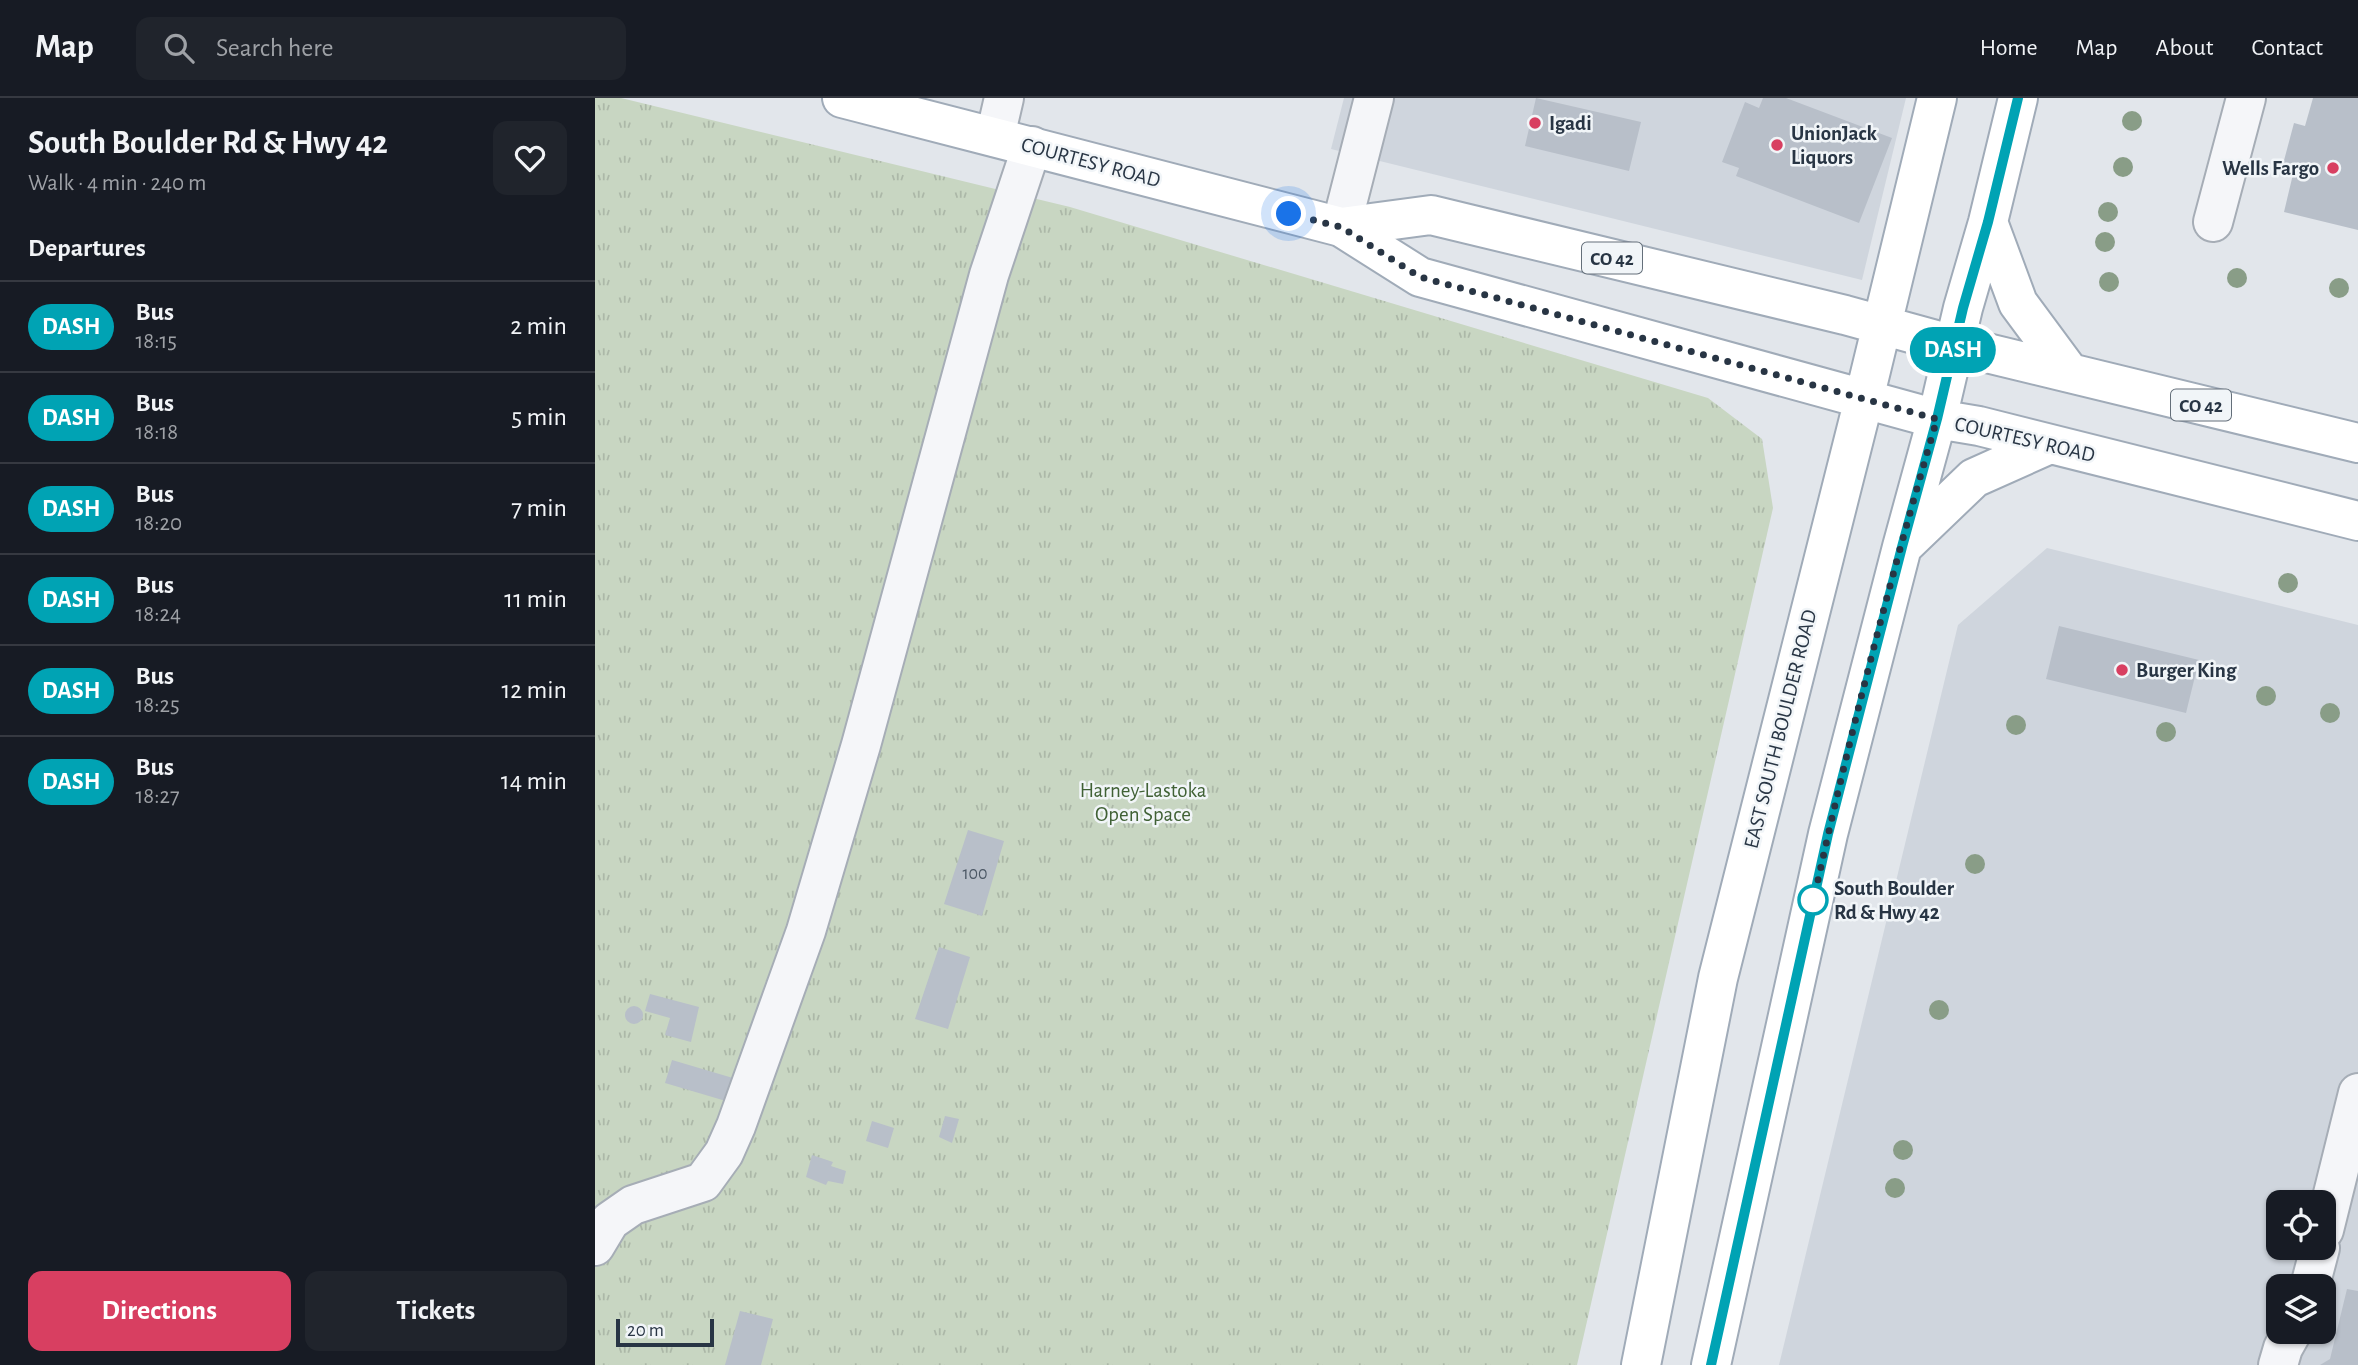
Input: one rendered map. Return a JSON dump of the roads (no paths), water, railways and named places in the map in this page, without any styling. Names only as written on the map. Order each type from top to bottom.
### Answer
[{"type":"main road","name":"COURTESY ROAD","points":[[842,98],[1341,227],[1420,277],[1937,419],[1979,426],[2358,521]]},
{"type":"main road","name":"EAST SOUTH BOULDER ROAD","points":[[1641,1365],[1718,978],[1937,98]]},
{"type":"main road","points":[[1711,1365],[1828,834],[2018,98]]},
{"type":"main road","name":"COURTESY ROAD","points":[[1341,227],[1431,215],[2358,443]]},
{"type":"main road","points":[[1988,222],[2018,303],[2069,372]]},
{"type":"main road","points":[[1902,547],[1975,478],[2050,444]]},
{"type":"street","points":[[995,137],[1004,98]]},
{"type":"street","points":[[1341,227],[1374,98]]},
{"type":"street","points":[[2213,222],[2246,98]]},
{"type":"street","points":[[595,1246],[610,1221],[633,1205],[702,1182],[724,1153],[736,1126],[806,930],[861,745],[989,275],[1032,146]]},
{"type":"street","points":[[2334,1190],[2358,1093]]},
{"type":"street","points":[[2278,1365],[2285,1344]]},
{"type":"place","name":"Igadi","points":[[1535,123]]},
{"type":"place","name":"UnionJack Liquors","points":[[1777,145]]},
{"type":"place","name":"Wells Fargo","points":[[2333,168]]},
{"type":"place","name":"Burger King","points":[[2122,670]]},
{"type":"place","name":"South Boulder Rd & Hwy 42","points":[[1813,900]]},
{"type":"park label","name":"Harney-Lastoka Open Space","points":[[1143,802]]}]
